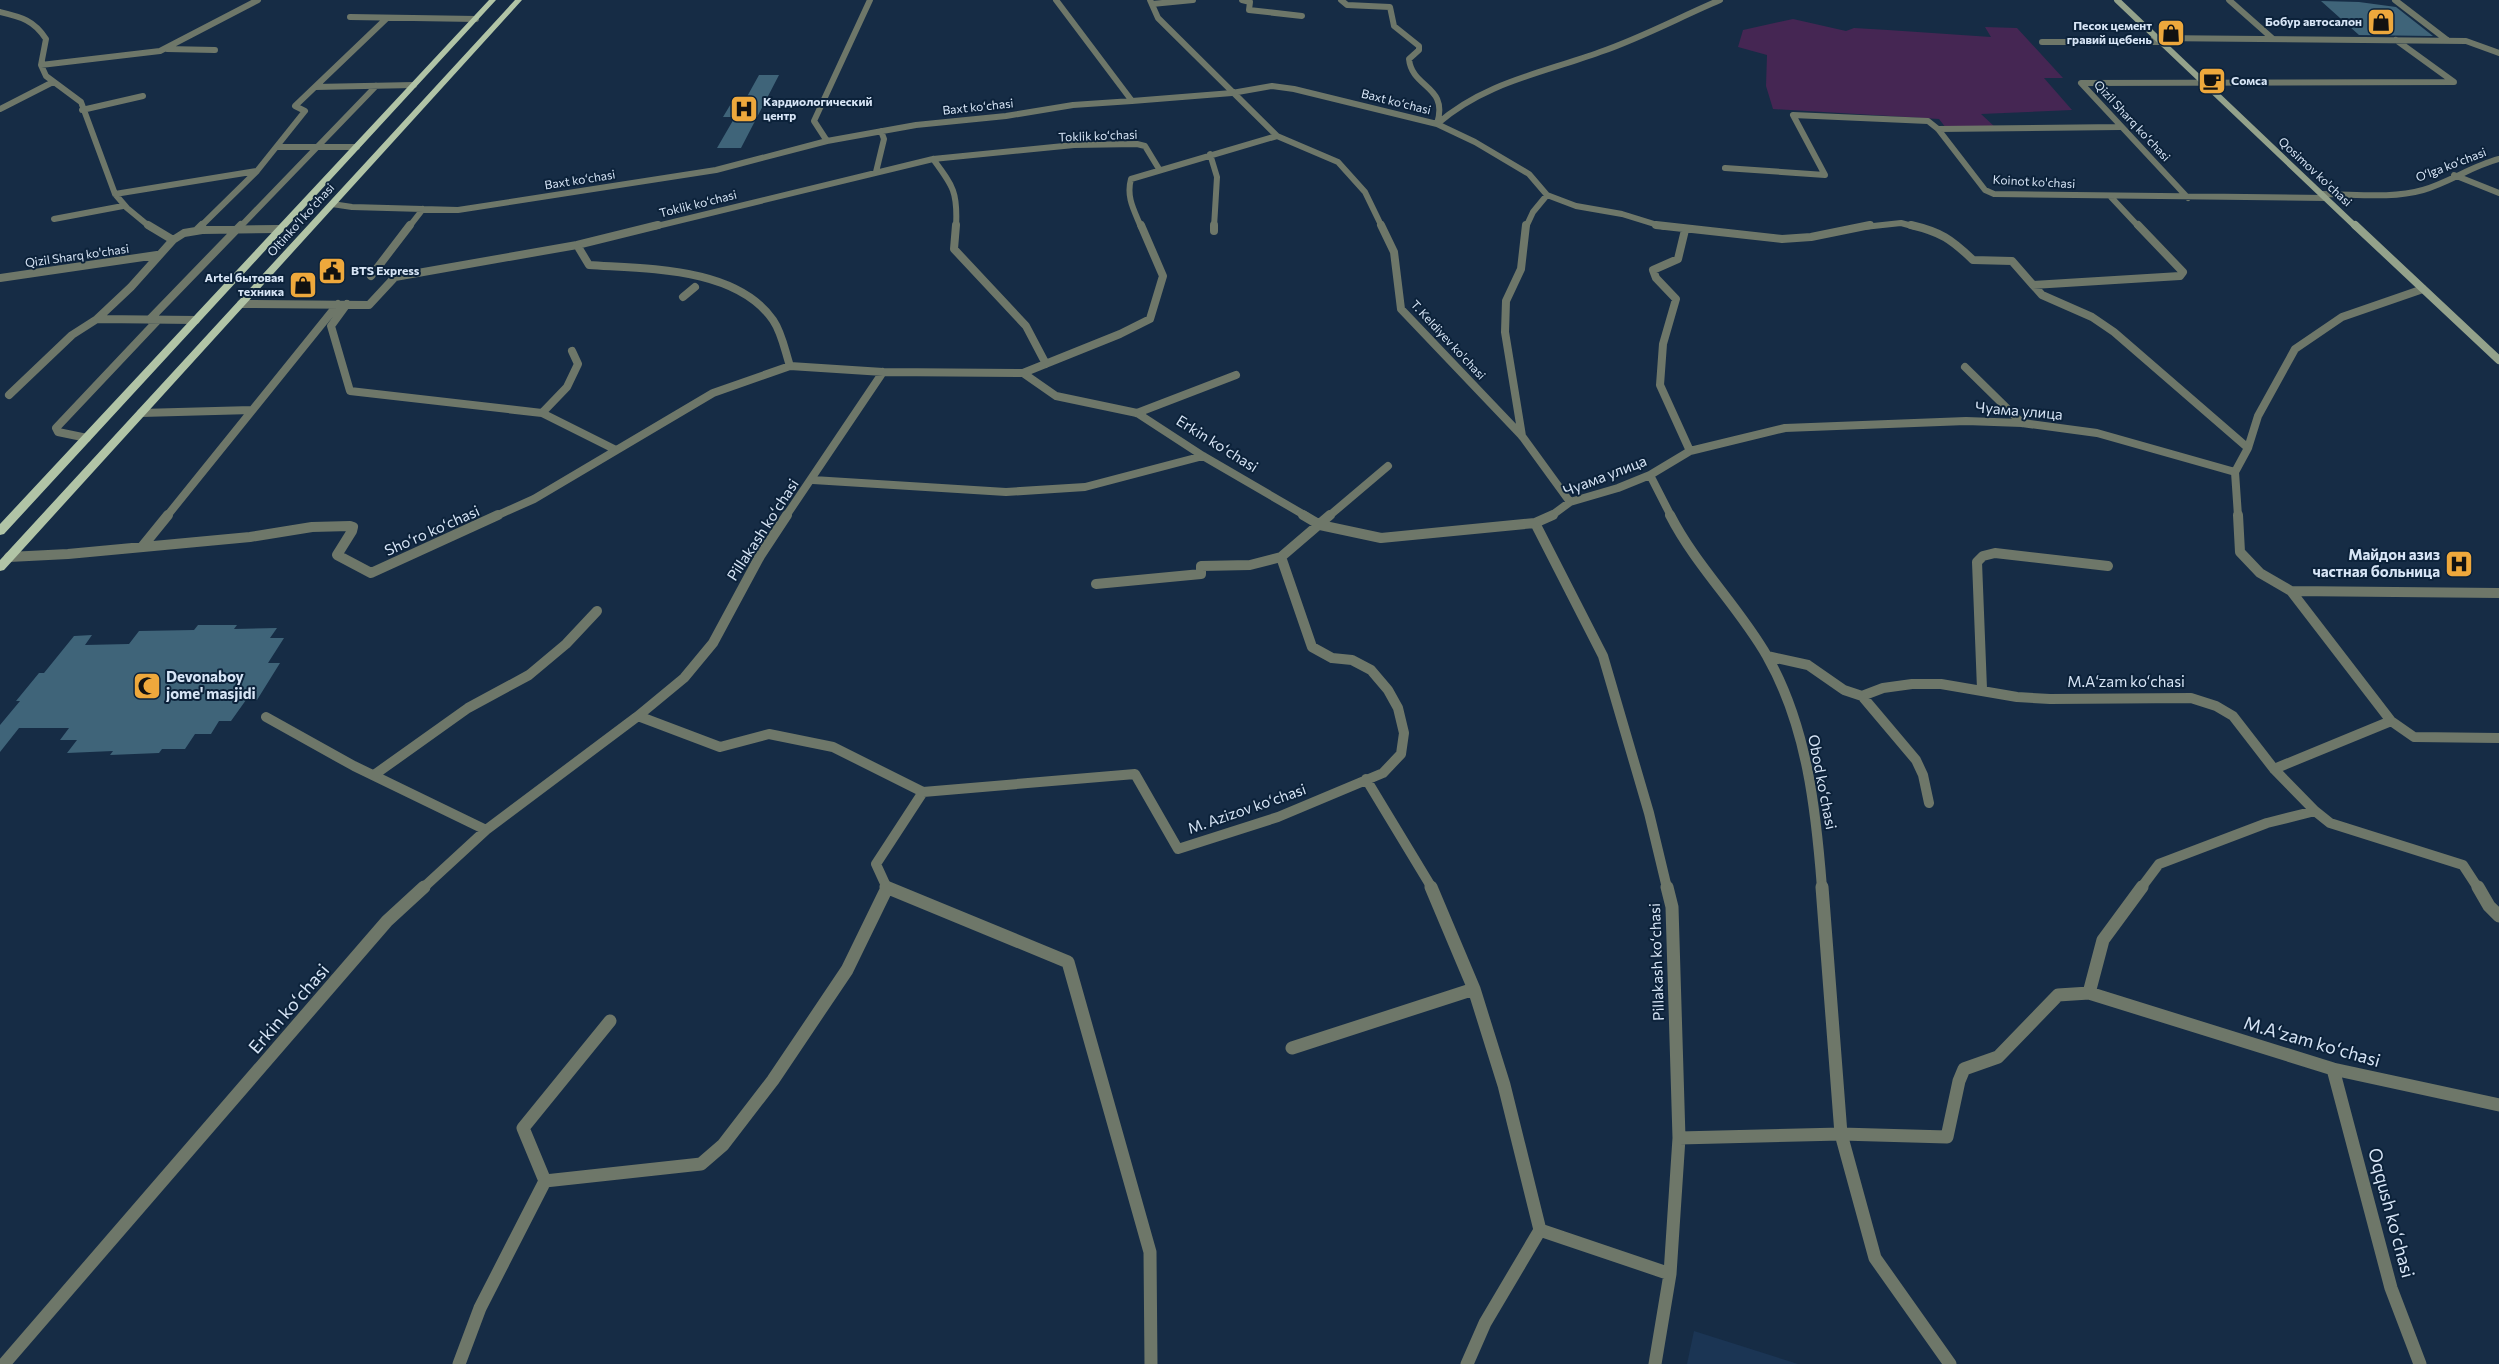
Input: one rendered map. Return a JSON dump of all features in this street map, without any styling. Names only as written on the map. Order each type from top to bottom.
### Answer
[{"type":"main road","name":"Oltinkoʻl koʻchasi","points":[[0,531],[493,0]]},
{"type":"main road","name":"Oltinkoʻl koʻchasi","points":[[0,567],[519,0]]},
{"type":"street","points":[[42,65],[151,53],[166,49],[258,0]]},
{"type":"street","points":[[828,141],[814,121],[870,0]]},
{"type":"street","points":[[1056,0],[1132,101]]},
{"type":"street","points":[[1151,2],[1193,0]]},
{"type":"street","points":[[1242,0],[1250,2],[1249,10],[1302,16]]},
{"type":"street","points":[[1341,0],[1347,6],[1390,6],[1394,26],[1420,46],[1419,50],[1409,59],[1408,64],[1412,71],[1430,86],[1440,103],[1442,111],[1437,124],[1475,142],[1529,174],[1547,195],[1576,206],[1622,214],[1653,225],[1685,230],[1782,239],[1811,237],[1877,224],[1910,224],[1943,235],[1973,260],[1981,262],[2012,261],[2042,295],[2092,317],[2114,332],[2248,448]]},
{"type":"street","name":"Baxt koʻchasi","points":[[332,204],[423,210],[458,210],[716,170],[828,141],[880,131],[1073,106],[1232,92],[1272,86],[1294,89],[1437,124],[1454,109],[1518,76],[1601,52],[1720,0]]},
{"type":"street","name":"Qosimov ko'chasi","points":[[2117,0],[2157,40],[2499,360]]},
{"type":"street","points":[[2229,0],[2272,38]]},
{"type":"street","points":[[2395,0],[2448,40]]},
{"type":"street","name":"T. Keldiyev ko'chasi","points":[[1151,2],[1158,18],[1277,136],[1307,146],[1338,162],[1365,192],[1394,252],[1401,309],[1522,436],[1570,502]]},
{"type":"street","points":[[0,12],[33,20],[38,26],[46,39],[42,65],[46,76],[81,102],[82,110],[99,149],[114,194],[123,206],[158,232],[173,240]]},
{"type":"street","points":[[350,17],[476,19]]},
{"type":"street","points":[[196,230],[257,171],[277,147],[305,111],[295,106],[387,18]]},
{"type":"street","points":[[2042,42],[2272,38],[2448,40],[2466,41],[2499,53]]},
{"type":"street","points":[[2204,84],[2454,82],[2396,40]]},
{"type":"street","points":[[166,49],[214,50]]},
{"type":"street","points":[[0,109],[53,82]]},
{"type":"street","name":"Qizil Sharq koʻchasi","points":[[2188,198],[2081,83],[2204,84]]},
{"type":"street","points":[[315,87],[414,85]]},
{"type":"street","points":[[87,438],[58,432],[56,428],[234,230],[376,86]]},
{"type":"street","points":[[82,110],[143,96]]},
{"type":"street","points":[[1724,168],[1825,175],[1793,115],[1928,121],[1938,129],[2120,127]]},
{"type":"street","name":"Koinot ko'chasi","points":[[1938,129],[1986,190],[1994,194],[2188,198],[2324,196]]},
{"type":"street","points":[[876,172],[884,139],[880,131]]},
{"type":"street","points":[[883,372],[1023,373],[1112,338],[1150,319],[1163,276],[1139,222],[1128,190],[1132,179],[1159,169],[1277,136]]},
{"type":"street","name":"Toklik koʻchasi","points":[[241,304],[373,303],[395,277],[577,245],[876,172],[933,160],[1044,150],[1074,145],[1137,144],[1145,146],[1159,169]]},
{"type":"street","points":[[277,147],[357,147]]},
{"type":"street","points":[[1210,154],[1217,177],[1214,231]]},
{"type":"street","name":"Oʻlga koʻchasi","points":[[2324,196],[2386,194],[2423,190],[2485,162],[2499,159]]},
{"type":"street","points":[[933,160],[953,188],[957,205],[954,250],[1026,326],[1046,364]]},
{"type":"street","points":[[114,194],[257,171]]},
{"type":"street","points":[[2454,175],[2499,192]]},
{"type":"street","points":[[1522,436],[1505,332],[1506,301],[1521,269],[1524,230],[1533,212],[1547,195]]},
{"type":"street","points":[[2033,285],[2180,276],[2183,272],[2110,196]]},
{"type":"street","points":[[54,219],[123,206]]},
{"type":"street","points":[[371,276],[423,210]]},
{"type":"street","points":[[9,395],[72,335],[98,319],[131,287],[173,240],[184,233],[196,230],[280,230]]},
{"type":"street","points":[[1685,230],[1678,259],[1653,270],[1653,273],[1655,278],[1674,294],[1676,299],[1663,344],[1660,384],[1690,451]]},
{"type":"street","points":[[577,245],[589,266],[632,268],[705,278],[738,288],[758,302],[774,321],[790,366]]},
{"type":"street","name":"Qizil Sharq ko'chasi","points":[[0,278],[157,256]]},
{"type":"street","points":[[683,297],[695,287]]},
{"type":"street","points":[[2423,289],[2342,317],[2295,349],[2258,416],[2248,448],[2235,472],[2240,552],[2260,573],[2291,591],[2391,721],[2414,738],[2499,738]]},
{"type":"street","points":[[142,547],[252,410],[342,304]]},
{"type":"street","points":[[342,304],[331,326],[338,347],[342,372],[350,391],[542,413],[616,450]]},
{"type":"street","points":[[98,319],[196,320]]},
{"type":"street","points":[[542,413],[567,387],[578,364],[572,351]]},
{"type":"street","name":"Shoʻro koʻchasi","points":[[10,556],[142,547],[250,537],[312,527],[350,526],[352,531],[337,555],[371,573],[534,500],[713,393],[790,366],[883,372]]},
{"type":"street","points":[[1964,367],[2022,423]]},
{"type":"street","name":"Pillakash koʻchasi","points":[[638,716],[684,678],[713,643],[760,556],[813,480],[883,372]]},
{"type":"street","name":"Erkin koʻchasi","points":[[1023,373],[1056,396],[1137,413],[1203,456],[1320,526],[1381,538],[1536,523]]},
{"type":"street","points":[[1137,413],[1236,376]]},
{"type":"street","points":[[142,413],[252,410]]},
{"type":"street","name":"Чуама улица","points":[[1536,523],[1552,516],[1570,502],[1618,488],[1650,476],[1690,451],[1784,428],[1966,421],[2022,423],[2097,433],[2235,472]]},
{"type":"street","points":[[813,480],[1006,492],[1085,487],[1203,456]]},
{"type":"street","points":[[1096,584],[1201,574],[1201,566],[1250,565],[1281,557],[1320,526],[1388,466]]},
{"type":"street","name":"Obod koʻchasi","points":[[1650,476],[1684,542],[1731,604],[1767,656],[1787,697],[1804,752],[1818,839],[1841,1134],[1875,1258],[1950,1364]]},
{"type":"street","name":"Pillakash koʻchasi","points":[[1536,523],[1604,656],[1672,907],[1678,1138],[1670,1274],[1655,1364]]},
{"type":"street","points":[[1982,689],[1977,562],[1983,556],[1995,553],[2108,566]]},
{"type":"street","name":"M. Azizov koʻchasi","points":[[923,792],[1135,774],[1178,849],[1278,817],[1383,773],[1401,754],[1404,732],[1398,708],[1388,690],[1371,670],[1352,660],[1332,658],[1312,648],[1281,557]]},
{"type":"street","points":[[2291,591],[2499,593]]},
{"type":"street","points":[[374,775],[468,708],[529,676],[566,644],[597,611]]},
{"type":"street","points":[[1767,656],[1808,665],[1844,690],[1862,696],[1916,760],[1923,775],[1929,803]]},
{"type":"street","name":"M.Aʻzam koʻchasi","points":[[1862,696],[1883,688],[1912,684],[1941,684],[1982,689],[2018,697],[2050,699],[2107,697],[2191,698],[2216,706],[2233,716],[2274,769],[2315,811],[2330,823],[2463,865],[2471,873],[2486,900],[2499,916]]},
{"type":"street","points":[[638,716],[720,746],[769,734],[833,747],[923,792],[876,864],[887,888],[1068,962],[1150,1252],[1151,1364]]},
{"type":"street","name":"Erkin koʻchasi","points":[[4,1364],[387,921],[486,830],[638,716]]},
{"type":"street","points":[[266,717],[374,775],[486,830]]},
{"type":"street","points":[[2274,769],[2391,721]]},
{"type":"street","points":[[1366,779],[1435,893],[1474,989],[1504,1085],[1540,1230],[1485,1323],[1467,1364]]},
{"type":"street","points":[[2089,993],[2103,940],[2159,864],[2267,823],[2315,811]]},
{"type":"street","points":[[545,1181],[701,1164],[724,1146],[773,1080],[847,970],[887,888]]},
{"type":"street","points":[[1292,1048],[1474,989]]},
{"type":"street","name":"M.Aʻzam koʻchasi","points":[[1841,1134],[1947,1137],[1964,1069],[1998,1057],[2058,995],[2089,993],[2333,1069],[2499,1105]]},
{"type":"street","points":[[459,1364],[480,1308],[545,1181],[523,1128],[610,1021]]},
{"type":"street","name":"Oqqush koʻchasi","points":[[2333,1069],[2391,1288],[2420,1364]]},
{"type":"street","points":[[1678,1138],[1841,1134]]},
{"type":"street","points":[[1540,1230],[1670,1274]]},
{"type":"shaded area","points":[[1793,19],[1846,31],[1854,28],[1991,37],[1985,27],[2017,28],[2063,78],[2044,78],[2072,110],[1981,114],[1995,127],[1946,128],[1939,119],[1773,109],[1766,86],[1767,55],[1738,47],[1743,30]]},
{"type":"shaded area","points":[[1694,1331],[1798,1364],[1687,1364]]},
{"type":"building","name":"Бобур автосалон","points":[[2321,1],[2359,2],[2396,7],[2433,36],[2359,35]]},
{"type":"building","name":"Кардиологический центр","points":[[759,75],[779,75],[741,148],[717,148],[735,117],[723,117],[732,102],[744,102]]},
{"type":"building","name":"Devonaboy jome' masjidi","points":[[198,625],[237,625],[234,629],[277,628],[270,638],[284,638],[268,663],[280,663],[257,700],[246,700],[231,721],[219,721],[211,734],[195,734],[185,749],[162,749],[159,753],[110,755],[113,751],[67,753],[77,740],[60,740],[69,728],[19,728],[0,752],[0,725],[20,701],[16,701],[39,673],[44,673],[74,636],[92,635],[85,645],[129,644],[139,631],[194,630]]},
{"type":"place","name":"Бобур автосалон","points":[[2381,22]]},
{"type":"place","name":"Песок цемент гравий щебень","points":[[2171,33]]},
{"type":"place","name":"Сомса","points":[[2212,81]]},
{"type":"place","name":"Кардиологический центр","points":[[744,109]]},
{"type":"place","name":"BTS Express","points":[[332,271]]},
{"type":"place","name":"Artel бытовая техника","points":[[303,285]]},
{"type":"place","name":"Майдон азиз частная больница","points":[[2459,564]]},
{"type":"place","name":"Devonaboy jome' masjidi","points":[[147,686]]}]
